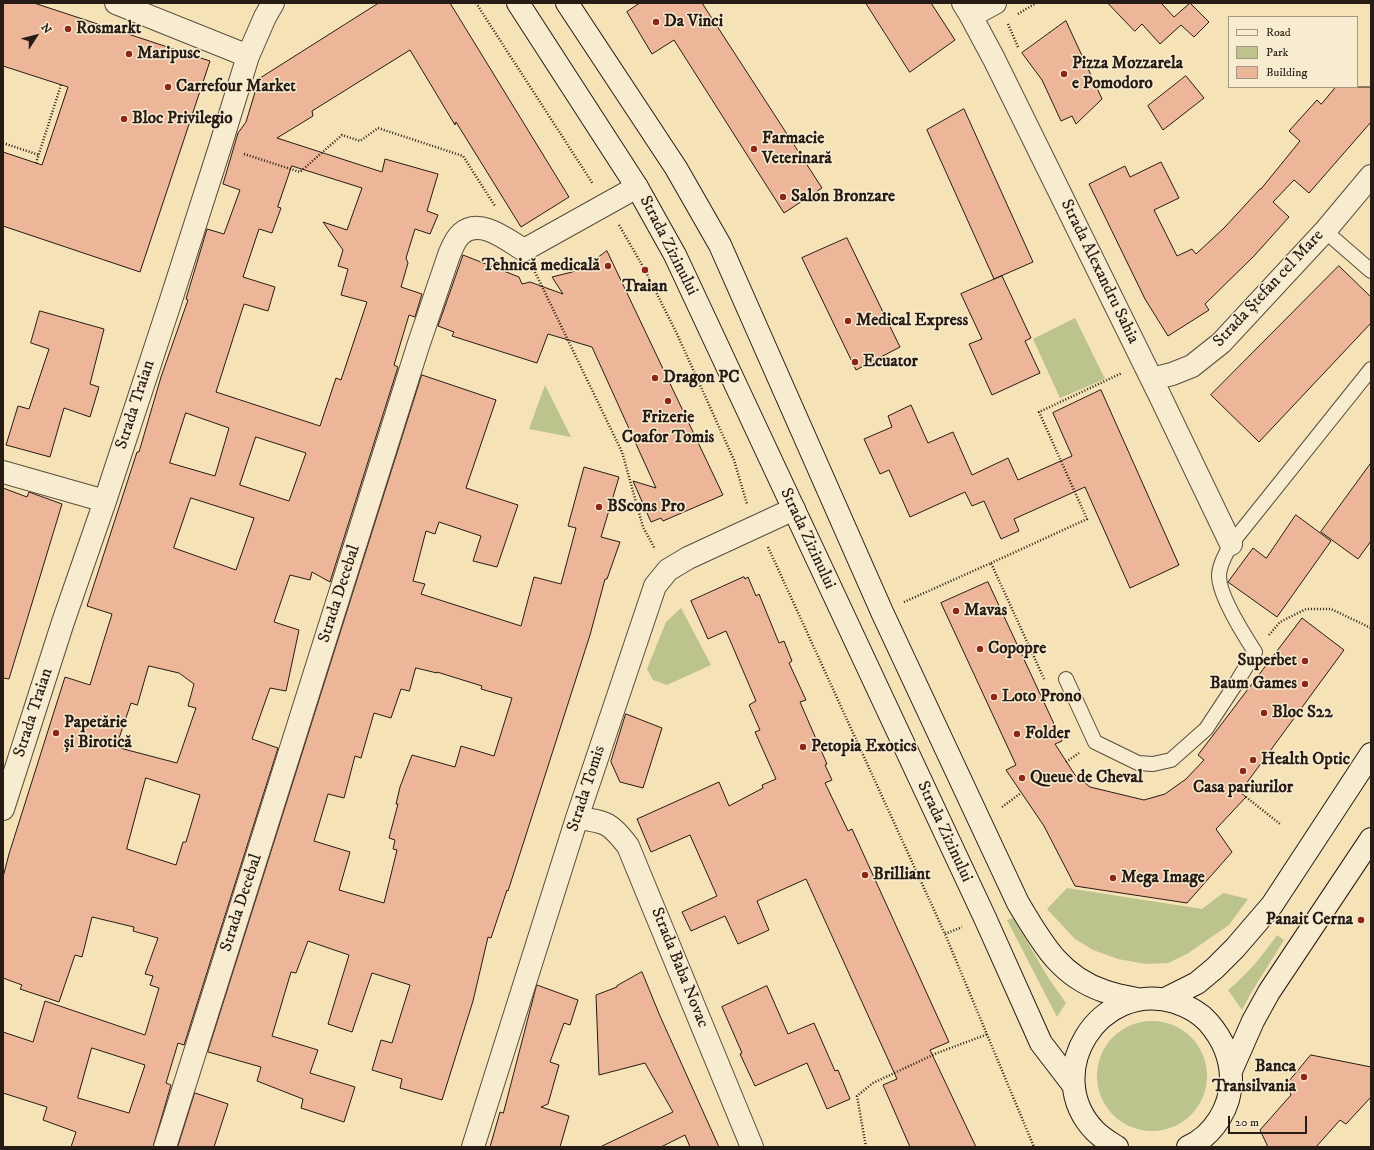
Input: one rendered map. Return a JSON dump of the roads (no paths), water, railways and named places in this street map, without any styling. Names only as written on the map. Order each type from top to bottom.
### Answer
[{"type":"street","points":[[116,3],[248,56]]},
{"type":"street","name":"Strada Traian","points":[[3,809],[63,622],[105,501],[248,56],[265,17],[273,3]]},
{"type":"street","name":"Strada Zizinului","points":[[518,3],[637,187],[675,255],[985,918],[1041,1043],[1074,1086]]},
{"type":"street","points":[[567,3],[676,168],[720,245],[882,612],[1018,903],[1040,939],[1060,966],[1078,978],[1103,991],[1137,999]]},
{"type":"street","points":[[967,9],[995,3]]},
{"type":"street","name":"Strada Alexandru Sahia","points":[[967,9],[1152,379],[1231,544]]},
{"type":"street","name":"Strada Ștefan cel Mare","points":[[1152,379],[1172,374],[1192,366],[1221,343],[1325,231],[1371,176]]},
{"type":"street","name":"Strada Decebal","points":[[165,1147],[413,361],[455,241],[468,229],[478,228],[489,230],[524,250],[637,187]]},
{"type":"street","points":[[3,472],[105,501]]},
{"type":"street","name":"Strada Tomis","points":[[473,1147],[577,818],[655,586],[668,570],[688,558],[794,509]]},
{"type":"street","points":[[1165,999],[1197,983],[1236,948],[1272,905],[1371,754]]},
{"type":"street","name":"Strada Baba Novac","points":[[577,818],[602,821],[615,830],[628,846],[752,1147]]},
{"type":"street","points":[[1231,1071],[1253,1021],[1269,992],[1371,839]]},
{"type":"street","points":[[1117,1147],[1106,1141],[1096,1139],[1078,1102],[1074,1086],[1076,1057],[1081,1043],[1089,1030],[1110,1010],[1123,1003],[1137,999],[1151,998],[1165,999],[1185,1005],[1203,1016],[1217,1032],[1227,1050],[1231,1071],[1231,1085],[1224,1111],[1206,1134],[1188,1147]]},
{"type":"street","points":[[1215,1147],[1216,1123]]},
{"type":"lane","points":[[1325,231],[1371,271]]},
{"type":"lane","points":[[1066,679],[1095,742],[1138,763],[1153,764],[1171,760],[1206,729],[1255,652],[1234,617],[1221,588],[1219,576],[1221,563],[1231,544],[1371,369]]},
{"type":"place","name":"Da Vinci","points":[[656,22]]},
{"type":"place","name":"Rosmarkt","points":[[68,29]]},
{"type":"place","name":"Maripusc","points":[[129,54]]},
{"type":"place","name":"Pizza Mozzarela e Pomodoro","points":[[1064,74]]},
{"type":"place","name":"Carrefour Market","points":[[168,87]]},
{"type":"place","name":"Bloc Privilegio","points":[[124,119]]},
{"type":"place","name":"Farmacie Veterinară","points":[[754,149]]},
{"type":"place","name":"Salon Bronzare","points":[[783,197]]},
{"type":"place","name":"Tehnică medicală","points":[[608,266]]},
{"type":"place","name":"Traian","points":[[645,270]]},
{"type":"place","name":"Medical Express","points":[[848,321]]},
{"type":"place","name":"Ecuator","points":[[855,362]]},
{"type":"place","name":"Dragon PC","points":[[655,378]]},
{"type":"place","name":"Frizerie Coafor Tomis","points":[[668,401]]},
{"type":"place","name":"BScons Pro","points":[[599,507]]},
{"type":"place","name":"Mavas","points":[[956,611]]},
{"type":"place","name":"Copopre","points":[[980,649]]},
{"type":"place","name":"Superbet","points":[[1305,661]]},
{"type":"place","name":"Baum Games","points":[[1305,684]]},
{"type":"place","name":"Loto Prono","points":[[994,697]]},
{"type":"place","name":"Bloc S22","points":[[1264,713]]},
{"type":"place","name":"Papetărie și Birotică","points":[[56,733]]},
{"type":"place","name":"Folder","points":[[1017,734]]},
{"type":"place","name":"Petopia Exotics","points":[[803,747]]},
{"type":"place","name":"Health Optic","points":[[1253,760]]},
{"type":"place","name":"Casa pariurilor","points":[[1243,771]]},
{"type":"place","name":"Queue de Cheval","points":[[1022,778]]},
{"type":"place","name":"Brilliant","points":[[865,875]]},
{"type":"place","name":"Mega Image","points":[[1113,878]]},
{"type":"place","name":"Panait Cerna","points":[[1361,920]]},
{"type":"place","name":"Banca Transilvania","points":[[1304,1077]]}]
